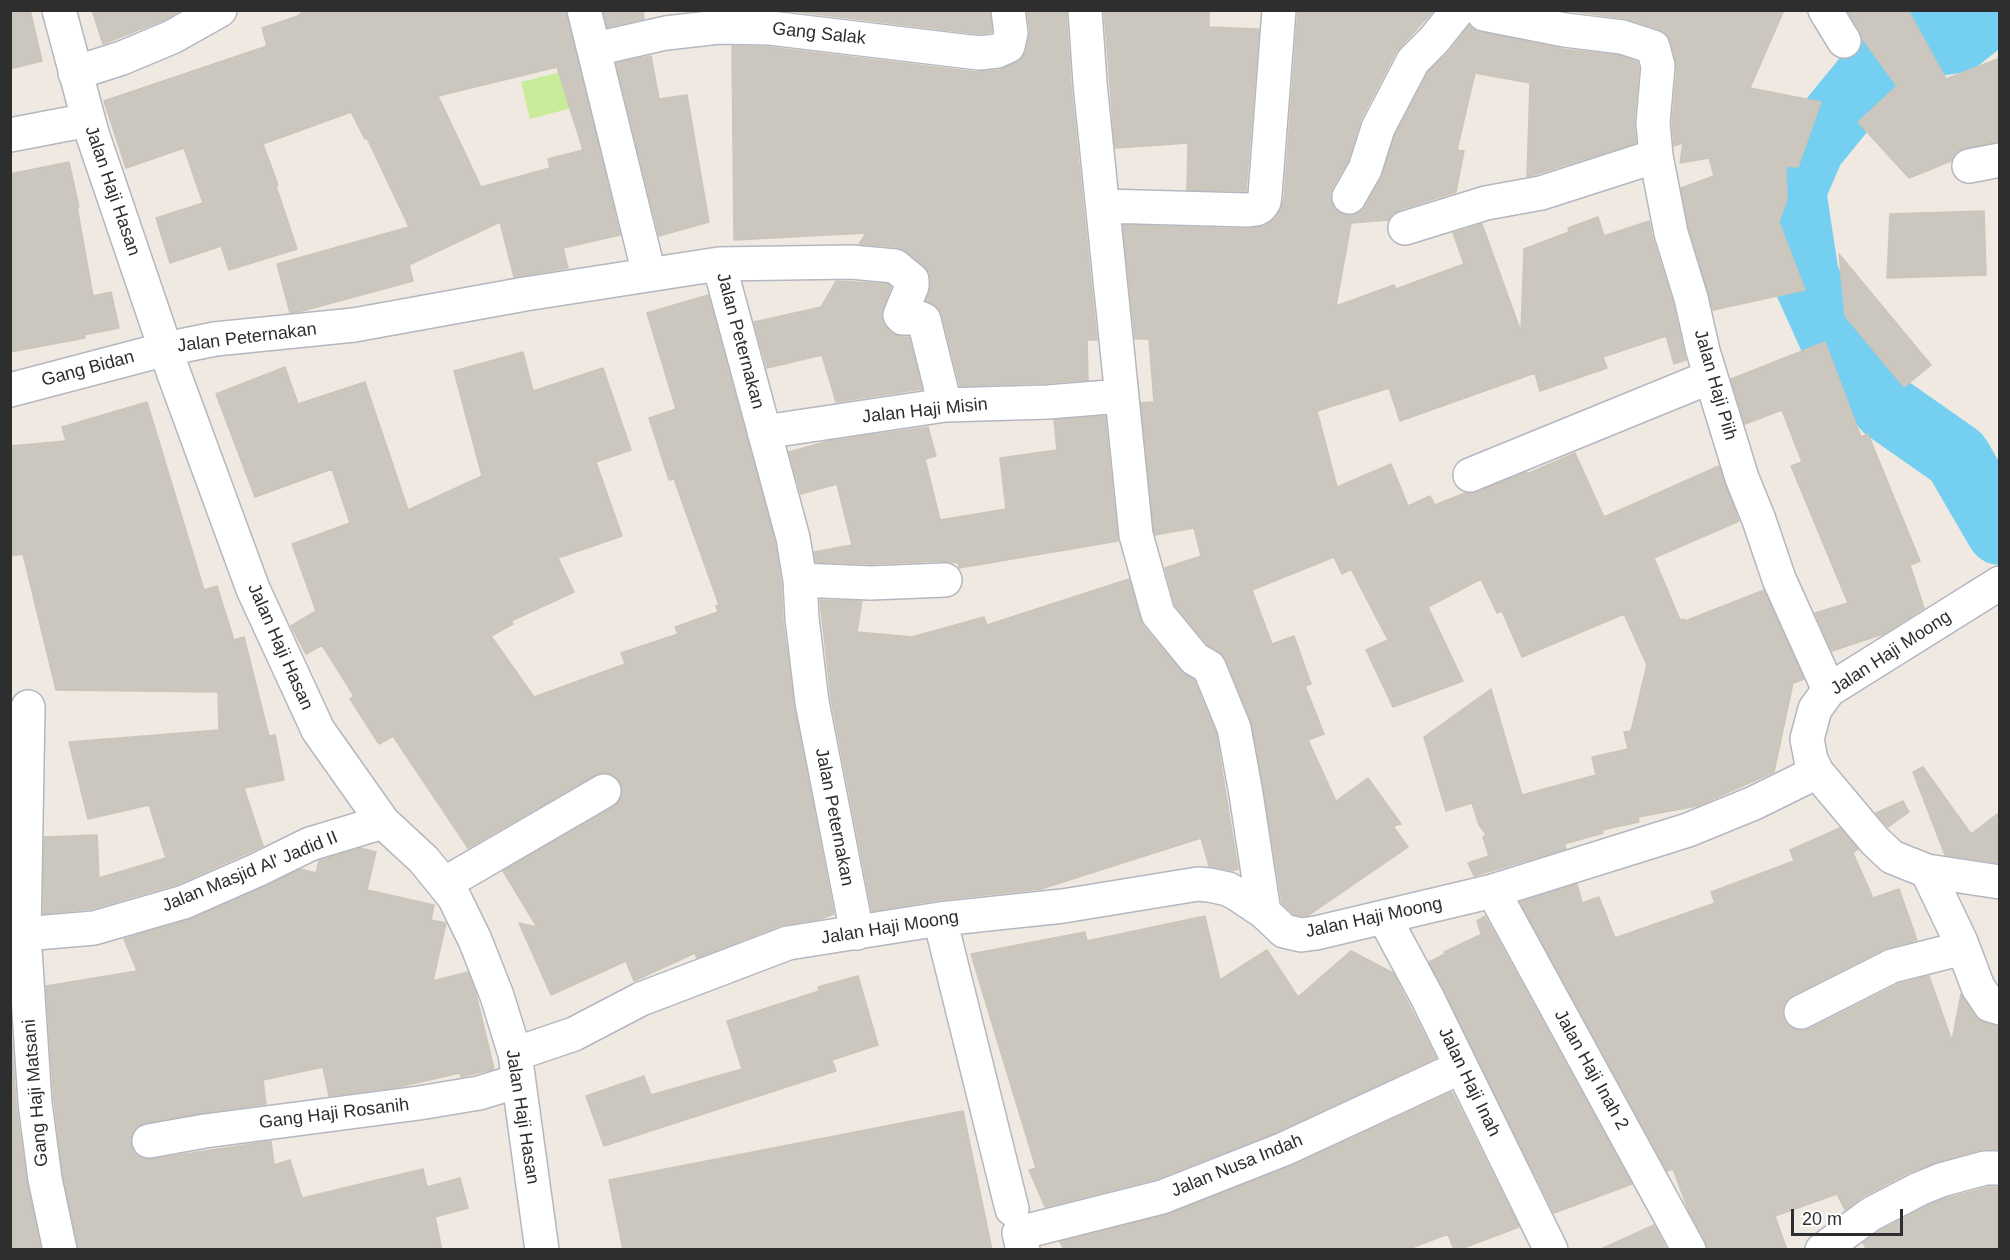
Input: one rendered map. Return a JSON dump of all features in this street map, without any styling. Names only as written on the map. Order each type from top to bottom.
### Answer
[{"type":"street","name":"Jalan Haji Hasan","points":[[59,10],[88,120],[166,349],[258,600],[318,730],[383,822],[424,860],[454,897],[475,940],[497,996],[516,1068],[542,1250]]},
{"type":"street","points":[[75,73],[122,58],[172,37],[220,10]]},
{"type":"street","points":[[585,10],[649,274]]},
{"type":"street","name":"Gang Salak","points":[[595,49],[666,33],[719,27],[770,28],[980,53],[997,51],[1008,46],[1011,33],[1008,10]]},
{"type":"street","points":[[1084,10],[1136,535],[1158,614],[1195,659],[1209,667],[1234,728],[1264,912]]},
{"type":"street","points":[[1103,206],[1248,210],[1260,207],[1265,195],[1279,10]]},
{"type":"street","points":[[1349,196],[1365,169],[1377,128],[1413,61],[1434,40],[1458,10]]},
{"type":"street","name":"Jalan Haji Piih","points":[[1481,10],[1484,14],[1565,30],[1622,37],[1653,47],[1658,66],[1653,123],[1656,156],[1671,233],[1691,298],[1710,377],[1742,478],[1779,579],[1829,690]]},
{"type":"street","points":[[1825,10],[1844,41]]},
{"type":"street","points":[[10,135],[88,120]]},
{"type":"street","points":[[1405,228],[1486,203],[1540,193],[1656,156]]},
{"type":"street","points":[[719,264],[839,262],[895,266],[911,278],[912,283],[900,313],[901,317],[924,320],[945,405]]},
{"type":"street","name":"Jalan Peternakan","points":[[166,349],[215,339],[354,325],[719,264],[793,538],[800,580],[812,702],[857,933]]},
{"type":"street","name":"Gang Bidan","points":[[10,390],[166,349]]},
{"type":"street","points":[[1470,475],[1710,377]]},
{"type":"street","name":"Jalan Haji Misin","points":[[765,432],[945,405],[1048,402],[1121,396]]},
{"type":"street","points":[[800,580],[871,583],[945,580]]},
{"type":"street","name":"Jalan Haji Moong","points":[[516,1068],[641,999],[788,943],[940,919],[1063,906],[1198,884],[1228,889],[1264,912],[1284,931],[1301,935],[1493,891],[1688,831],[1754,803],[1817,772],[1811,760],[1806,739],[1815,709],[1829,690],[2000,583]]},
{"type":"street","name":"Gang Haji Matsani","points":[[28,707],[17,934],[45,1179],[60,1250]]},
{"type":"street","points":[[1817,772],[1875,841],[1892,857],[1927,871],[2000,882]]},
{"type":"street","points":[[444,884],[604,791]]},
{"type":"street","name":"Jalan Masjid Al' Jadid II","points":[[17,934],[94,928],[184,902],[310,844],[383,822]]},
{"type":"street","points":[[1927,871],[1963,948],[1978,987],[1989,1005],[2000,1008]]},
{"type":"street","name":"Jalan Haji Inah 2","points":[[1493,891],[1689,1250]]},
{"type":"street","name":"Jalan Haji Inah","points":[[1384,917],[1427,997],[1551,1250]]},
{"type":"street","points":[[940,919],[1012,1209]]},
{"type":"street","points":[[1801,1012],[1892,966],[1963,948]]},
{"type":"street","name":"Jalan Nusa Indah","points":[[1023,1250],[1019,1233],[1162,1197],[1284,1149],[1461,1067]]},
{"type":"street","name":"Gang Haji Rosanih","points":[[149,1141],[205,1131],[419,1104],[479,1093],[516,1068]]},
{"type":"street","points":[[1822,1250],[1871,1214],[1919,1189],[1941,1180],[1984,1168],[2000,1168]]},
{"type":"green space","points":[[581,67],[590,103],[530,119],[521,82]]},
{"type":"building","points":[[10,10],[30,10],[42,61],[10,69]]},
{"type":"building","points":[[92,10],[181,10],[164,20],[103,44]]},
{"type":"building","points":[[304,10],[566,10],[620,235],[563,248],[568,268],[514,277],[500,222],[409,265],[413,281],[290,313],[277,264],[409,227],[367,138],[365,139],[351,112],[263,144],[297,249],[229,270],[221,246],[170,263],[156,218],[203,203],[184,148],[126,168],[104,101],[267,46],[262,28],[298,16]],"holes":[[[557,67],[583,150],[548,159],[550,168],[481,187],[438,96]]]},
{"type":"building","points":[[603,10],[643,10],[644,19],[607,27]]},
{"type":"building","points":[[782,10],[990,10],[992,32],[979,34]]},
{"type":"building","points":[[1027,10],[1066,10],[1071,85],[1097,340],[1087,340],[1088,380],[960,386],[942,315],[938,308],[926,301],[931,286],[929,272],[907,252],[897,247],[859,244],[866,233],[734,240],[732,46],[769,47],[977,72],[999,70],[1016,63],[1026,51],[1030,31]]},
{"type":"building","points":[[1104,10],[1209,10],[1209,27],[1259,29],[1246,191],[1187,190],[1188,143],[1115,148]]},
{"type":"building","points":[[1298,10],[1434,10],[1396,52],[1361,119],[1348,161],[1332,188],[1330,196],[1333,206],[1339,213],[1348,216],[1358,213],[1365,207],[1381,178],[1395,135],[1428,72],[1449,52],[1469,26],[1480,32],[1563,49],[1618,55],[1637,62],[1639,68],[1634,122],[1636,143],[1527,177],[1530,83],[1475,73],[1457,150],[1464,151],[1456,192],[1399,210],[1389,220],[1351,223],[1336,306],[1394,285],[1396,289],[1464,264],[1453,233],[1482,224],[1521,332],[1524,249],[1569,232],[1568,228],[1598,217],[1604,236],[1649,221],[1673,303],[1686,360],[1674,364],[1666,336],[1603,357],[1607,368],[1540,391],[1535,373],[1400,421],[1389,388],[1317,411],[1337,487],[1391,464],[1408,506],[1430,496],[1435,505],[1465,493],[1477,492],[1527,472],[1527,474],[1575,453],[1604,517],[1719,466],[1739,521],[1654,558],[1680,620],[1685,621],[1764,590],[1804,679],[1793,683],[1774,772],[1697,806],[1638,817],[1639,822],[1602,830],[1603,833],[1564,844],[1566,849],[1474,876],[1468,863],[1489,856],[1483,837],[1486,834],[1479,825],[1472,803],[1446,811],[1424,737],[1491,689],[1522,795],[1596,775],[1592,757],[1628,749],[1624,732],[1631,731],[1647,665],[1624,614],[1522,657],[1502,611],[1497,613],[1481,579],[1428,607],[1463,681],[1393,707],[1366,650],[1388,640],[1351,569],[1342,574],[1334,557],[1252,590],[1272,644],[1294,636],[1311,684],[1305,686],[1324,734],[1308,740],[1336,801],[1368,778],[1401,824],[1393,826],[1408,847],[1309,915],[1302,916],[1293,914],[1282,903],[1251,721],[1226,659],[1207,644],[1175,605],[1165,568],[1201,556],[1194,528],[1155,535],[1154,532],[1141,403],[1154,402],[1149,339],[1135,339],[1123,225],[1247,229],[1264,226],[1275,219],[1284,198]]},
{"type":"building","points":[[1563,10],[1784,10],[1750,88],[1821,102],[1798,167],[1786,166],[1787,199],[1779,222],[1805,290],[1713,310],[1689,228],[1681,188],[1714,176],[1709,158],[1680,163],[1683,143],[1674,146],[1672,123],[1677,67],[1671,42],[1659,29],[1628,19]]},
{"type":"building","points":[[1847,10],[1908,10],[1946,79],[2000,58],[2000,142],[1965,148],[1956,152],[1951,161],[1909,178],[1858,122],[1897,86],[1862,38]]},
{"type":"building","points":[[651,56],[659,99],[687,95],[709,222],[659,236],[616,63]]},
{"type":"building","points":[[69,162],[79,207],[77,207],[93,296],[111,292],[119,328],[84,335],[85,338],[10,352],[10,174]]},
{"type":"building","points":[[1984,211],[1986,275],[1887,278],[1890,214]]},
{"type":"building","points":[[1839,254],[1931,365],[1904,387],[1845,316]]},
{"type":"building","points":[[836,281],[888,284],[891,287],[883,308],[882,319],[890,332],[909,337],[922,389],[836,402],[822,355],[767,368],[754,322],[821,307]]},
{"type":"building","points":[[708,295],[775,542],[794,706],[834,914],[820,919],[782,925],[697,958],[695,953],[634,981],[626,961],[551,995],[519,923],[537,927],[503,871],[613,807],[620,800],[623,792],[620,782],[613,775],[603,772],[595,775],[468,848],[393,736],[379,744],[350,699],[354,696],[322,645],[306,654],[291,626],[316,611],[292,544],[350,523],[332,469],[255,497],[216,394],[285,367],[298,404],[365,382],[408,510],[482,476],[454,371],[523,352],[533,391],[603,368],[631,450],[596,462],[622,536],[558,558],[574,592],[511,621],[513,624],[491,636],[534,697],[625,664],[621,653],[678,634],[675,627],[718,612],[716,606],[719,605],[674,479],[669,480],[649,418],[676,409],[647,313]]},
{"type":"building","points":[[1825,342],[1861,437],[1868,434],[1920,561],[1910,565],[1924,608],[1883,634],[1832,651],[1815,613],[1848,603],[1791,466],[1802,462],[1782,410],[1745,424],[1731,379]]},
{"type":"building","points":[[147,402],[204,590],[217,586],[234,640],[244,637],[269,736],[275,735],[284,780],[244,788],[263,846],[178,884],[91,909],[43,914],[44,837],[97,835],[99,878],[166,858],[149,805],[88,819],[69,742],[219,730],[218,692],[56,690],[23,554],[10,556],[10,446],[66,441],[62,427]]},
{"type":"building","points":[[1105,416],[1118,541],[959,568],[958,563],[944,561],[871,564],[816,562],[814,552],[852,545],[837,484],[801,494],[789,452],[829,441],[928,427],[936,456],[925,459],[940,520],[1006,509],[1000,458],[1057,450],[1054,420]]},
{"type":"building","points":[[1129,579],[1143,626],[1181,671],[1194,680],[1216,733],[1238,869],[1232,871],[1209,866],[1201,838],[1041,889],[938,900],[872,911],[831,699],[820,600],[862,601],[857,632],[912,637],[984,617],[987,625]]},
{"type":"building","points":[[1923,767],[1971,834],[2000,812],[2000,863],[1945,855],[1913,772]]},
{"type":"building","points":[[1903,801],[1909,812],[1888,827],[1876,813]]},
{"type":"building","points":[[1840,828],[1858,849],[1853,853],[1873,898],[1899,889],[1917,940],[1884,949],[1793,995],[1785,1002],[1782,1010],[1784,1020],[1791,1028],[1801,1031],[1809,1029],[1899,984],[1929,976],[1952,1041],[1961,994],[1975,1016],[1985,1023],[2000,1026],[2000,1149],[1980,1150],[1910,1172],[1862,1197],[1845,1210],[1837,1194],[1775,1216],[1787,1250],[1708,1250],[1688,1209],[1673,1169],[1667,1171],[1520,902],[1577,884],[1582,903],[1599,897],[1615,938],[1715,903],[1711,892],[1794,861],[1790,850]]},
{"type":"building","points":[[360,848],[376,852],[367,890],[434,905],[431,920],[446,923],[433,981],[468,972],[476,994],[494,1069],[461,1077],[460,1073],[398,1087],[329,1096],[323,1067],[263,1080],[266,1104],[145,1123],[137,1127],[132,1134],[131,1145],[135,1153],[143,1159],[152,1159],[271,1141],[274,1165],[290,1160],[302,1198],[423,1169],[427,1187],[460,1178],[468,1208],[435,1217],[442,1250],[78,1250],[63,1176],[54,1101],[46,986],[137,971],[124,939],[191,919],[301,869],[316,873],[319,861]]},
{"type":"building","points":[[1205,916],[1220,980],[1267,950],[1298,997],[1351,951],[1393,973],[1436,1058],[1277,1132],[1156,1179],[1045,1207],[1029,1170],[1036,1168],[971,954],[1085,932],[1087,941]]},
{"type":"building","points":[[1485,916],[1632,1184],[1554,1213],[1429,962],[1445,954],[1444,952],[1480,935],[1482,937],[1477,921]]},
{"type":"building","points":[[858,976],[878,1045],[832,1060],[836,1071],[604,1146],[586,1096],[644,1076],[651,1095],[742,1069],[727,1021],[819,991],[818,987]]},
{"type":"building","points":[[10,1015],[16,1105],[27,1183],[41,1250],[10,1250]]},
{"type":"building","points":[[1452,1092],[1519,1227],[1458,1250],[1454,1250],[1448,1234],[1406,1250],[1064,1250],[1060,1242],[1169,1214],[1291,1166]]},
{"type":"building","points":[[963,1111],[992,1250],[623,1250],[609,1180]]},
{"type":"building","points":[[1988,1187],[2000,1187],[2000,1250],[1867,1250],[1863,1243],[1881,1230],[1927,1206]]},
{"type":"building","points":[[1654,1225],[1667,1250],[1599,1250]]},
{"type":"waterway","points":[[1994,10],[1957,39],[1908,46],[1882,60],[1811,147],[1792,191],[1805,276],[1832,336],[1852,367],[1887,408],[1957,457],[2000,531]]}]
